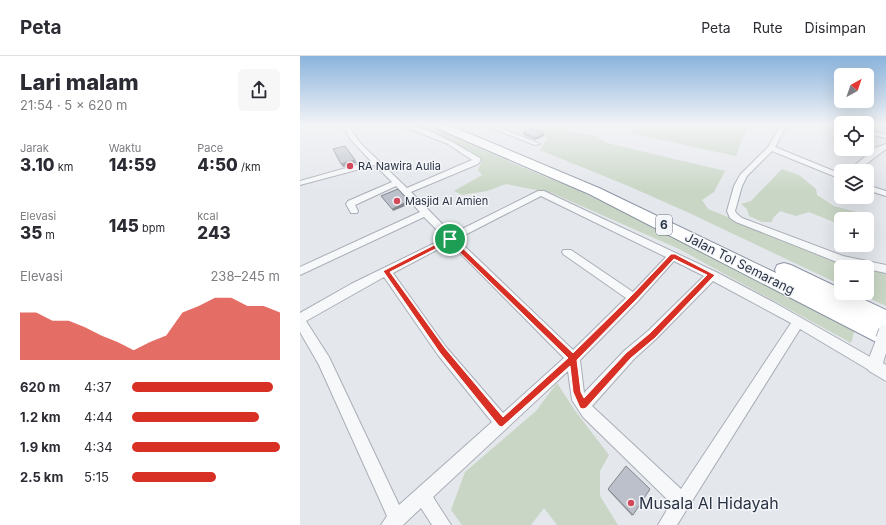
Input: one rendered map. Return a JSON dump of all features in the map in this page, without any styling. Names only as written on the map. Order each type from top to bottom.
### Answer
[{"type":"highway","name":"Jalan Tol Semarang","points":[[490,147],[594,191],[885,329]]},
{"type":"highway","name":"Jalan Tol Semarang","points":[[512,147],[604,184],[861,308],[885,329]]},
{"type":"street","points":[[361,147],[450,239],[573,358],[577,392],[588,412],[682,502]]},
{"type":"street","points":[[405,192],[476,161],[476,158],[457,147]]},
{"type":"street","points":[[861,164],[884,147]]},
{"type":"street","points":[[834,174],[771,148],[744,176],[738,186],[731,211],[733,216],[739,220],[842,258],[886,269]]},
{"type":"street","points":[[300,184],[377,162]]},
{"type":"street","points":[[352,194],[395,181]]},
{"type":"street","points":[[354,211],[350,204],[351,203],[395,181]]},
{"type":"street","points":[[874,189],[885,192]]},
{"type":"street","points":[[673,256],[634,298],[573,358],[393,522],[324,361],[300,320],[346,292],[386,271],[541,194],[673,256],[712,275],[798,322],[880,370],[885,329]]},
{"type":"street","points":[[300,270],[425,213]]},
{"type":"street","points":[[567,252],[634,298]]},
{"type":"street","points":[[386,271],[442,351],[502,423]]},
{"type":"street","points":[[583,405],[629,355],[652,335],[712,275]]},
{"type":"street","points":[[668,525],[798,322]]},
{"type":"street","points":[[422,496],[442,525]]},
{"type":"green space","points":[[460,147],[476,147],[571,187],[658,229],[855,329],[851,343],[679,249],[552,193],[506,184],[487,191],[462,195],[454,191],[482,175],[478,170],[482,161]]},
{"type":"green space","points":[[542,147],[623,147],[725,171],[714,192],[702,200],[708,209],[828,258],[845,260],[834,260],[834,282],[687,212],[540,150]]},
{"type":"green space","points":[[694,147],[739,147],[736,156]]},
{"type":"green space","points":[[782,169],[799,175],[816,189],[817,195],[834,206],[857,212],[834,212],[834,222],[809,212],[796,216],[780,211],[773,218],[772,222],[762,222],[749,216],[747,209],[741,204],[751,201]]},
{"type":"green space","points":[[874,264],[886,265],[886,306],[873,300]]},
{"type":"green space","points":[[557,383],[576,412],[609,455],[600,471],[600,496],[618,525],[557,525],[544,508],[531,525],[462,525],[451,510],[465,472],[536,411]]},
{"type":"building","points":[[346,147],[355,160],[341,164],[333,149]]},
{"type":"building","name":"Masjid Al Amien","points":[[398,189],[409,201],[392,209],[381,196]]},
{"type":"building","name":"Musala Al Hidayah","points":[[626,466],[650,489],[633,515],[608,489]]},
{"type":"place","name":"RA Nawira Aulia","points":[[350,166]]},
{"type":"place","name":"Masjid Al Amien","points":[[397,201]]},
{"type":"place","name":"Musala Al Hidayah","points":[[631,503]]},
{"type":"route","points":[[450,239],[386,271],[442,351],[502,423],[573,358],[577,392],[579,400],[583,405],[629,355],[652,335],[712,275],[673,256],[634,298],[573,358],[450,239]]}]
